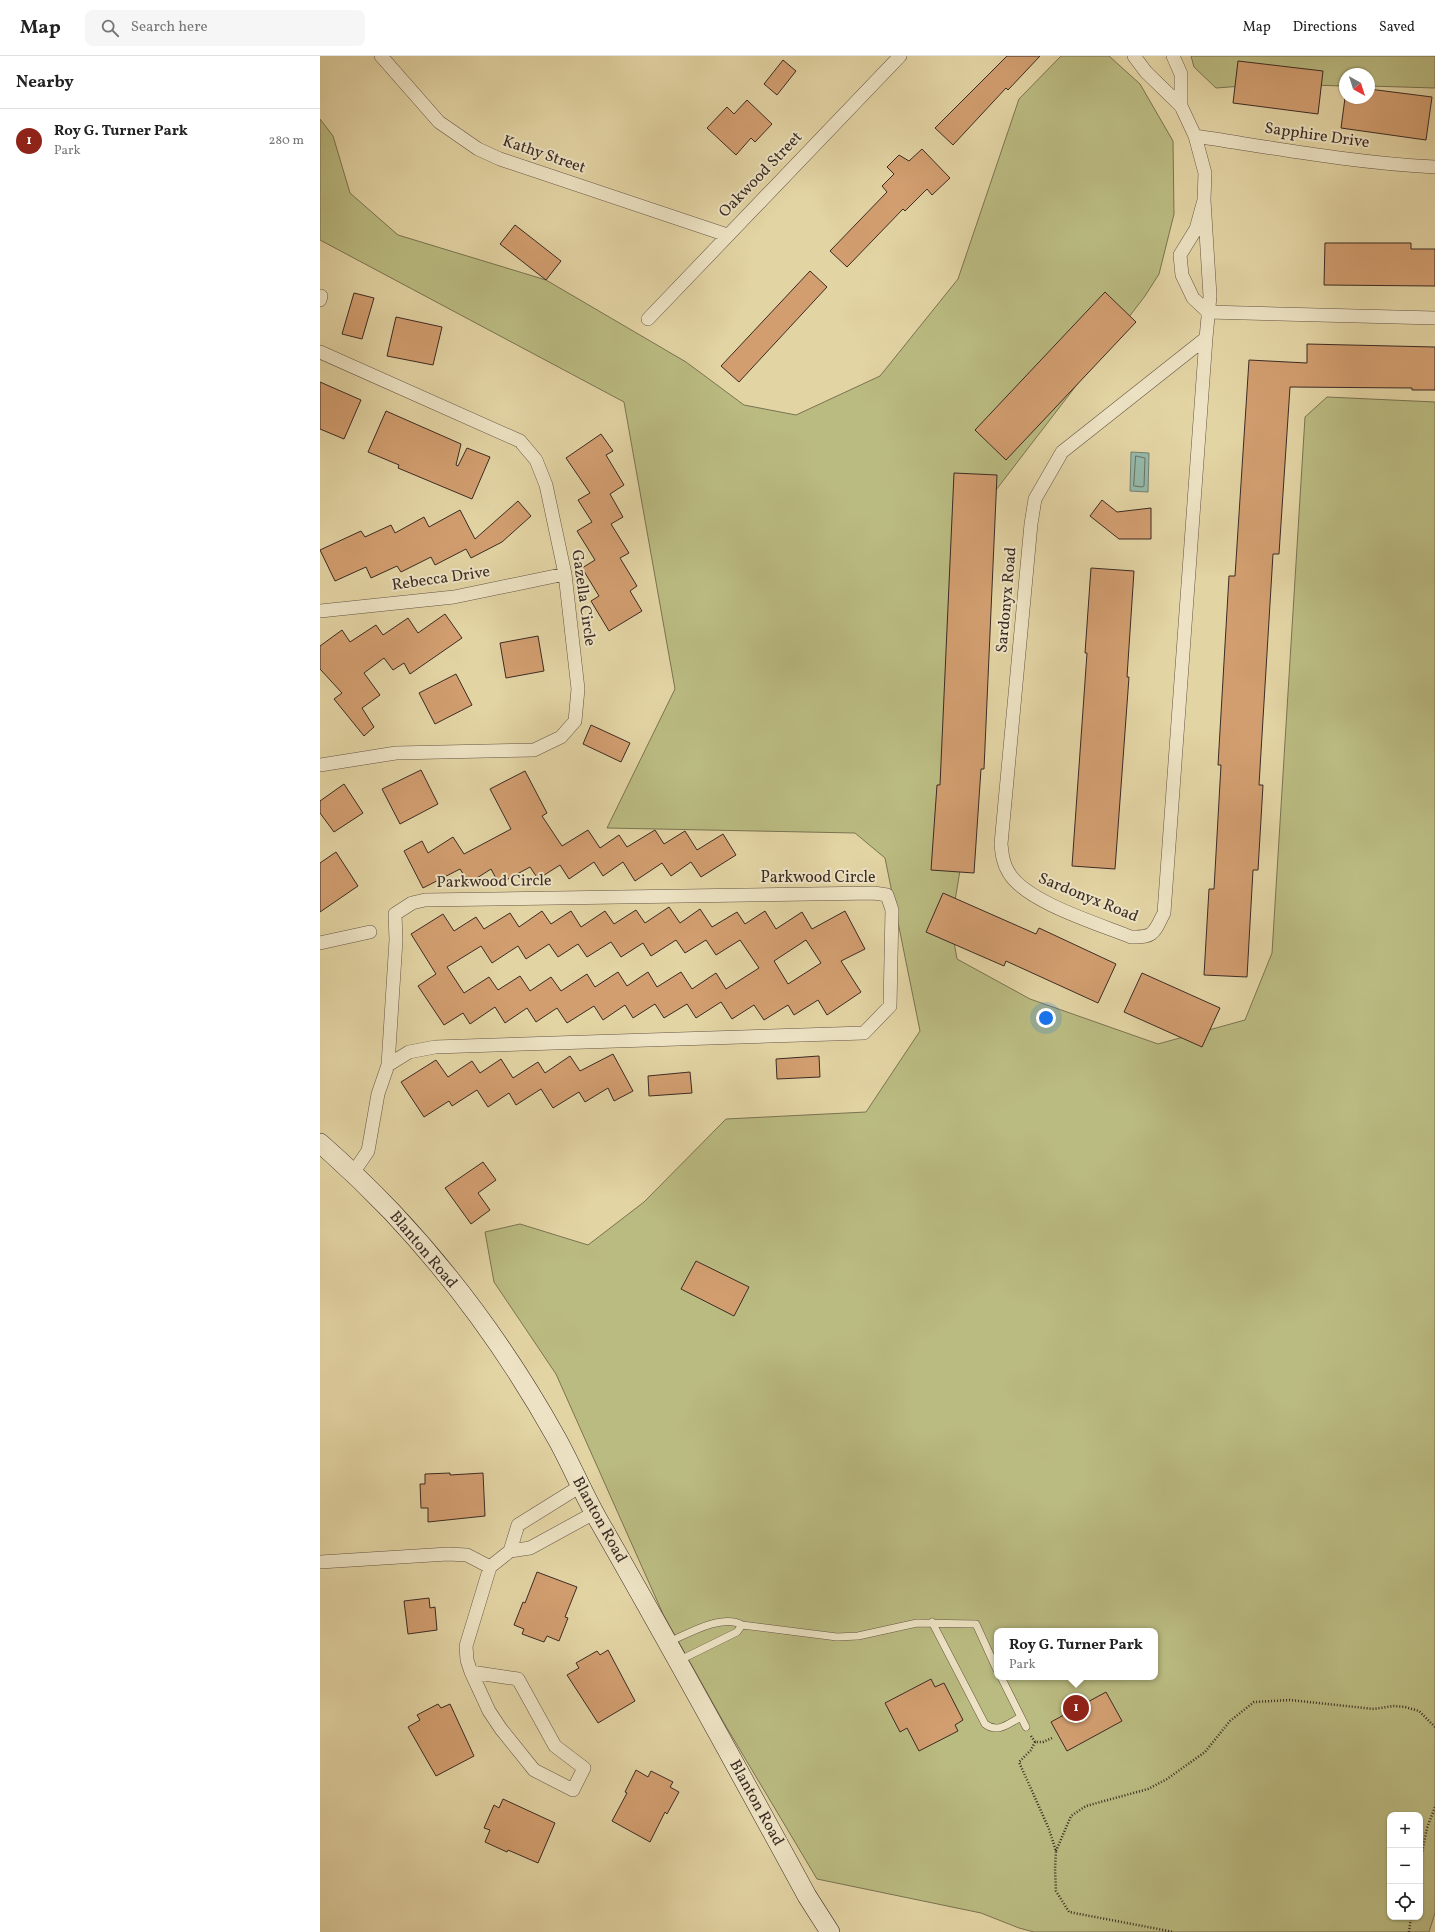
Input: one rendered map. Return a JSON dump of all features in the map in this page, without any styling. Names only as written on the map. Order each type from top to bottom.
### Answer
[{"type":"street","name":"Kathy Street","points":[[380,56],[439,122],[478,149],[500,159],[728,235]]},
{"type":"street","name":"Oakwood Street","points":[[648,319],[900,56]]},
{"type":"street","name":"Sardonyx Road","points":[[1134,56],[1146,72],[1181,106],[1195,136],[1205,173],[1204,200],[1210,296],[1164,913],[1153,933],[1145,938],[1131,937],[1029,894],[1018,885],[1008,873],[1003,859],[1001,844],[1031,524],[1035,499],[1062,452],[1206,338]]},
{"type":"street","name":"Sardonyx Road","points":[[1173,56],[1181,74],[1181,106]]},
{"type":"street","name":"Sapphire Drive","points":[[1195,136],[1401,165],[1435,167]]},
{"type":"street","name":"Sardonyx Road","points":[[1204,200],[1196,229],[1180,254],[1182,275],[1192,298],[1208,312]]},
{"type":"street","points":[[1208,312],[1435,318]]},
{"type":"street","name":"Gazella Circle","points":[[320,352],[520,442],[536,460],[546,485],[565,574],[578,689],[574,721],[561,737],[534,750],[396,753],[320,765]]},
{"type":"street","name":"Rebecca Drive","points":[[320,611],[454,597],[565,574]]},
{"type":"street","name":"Parkwood Circle","points":[[353,1173],[368,1151],[378,1094],[388,1066],[396,940],[395,914],[412,903],[425,900],[874,893],[887,895],[892,910],[890,1006],[864,1033],[435,1047],[409,1052],[388,1066]]},
{"type":"street","points":[[320,943],[370,932]]},
{"type":"street","name":"Blanton Road","points":[[320,1143],[353,1173],[412,1235],[437,1264],[478,1317],[516,1372],[557,1440],[579,1487],[668,1642],[807,1896],[830,1932]]},
{"type":"street","points":[[510,1551],[518,1525],[579,1487]]},
{"type":"street","points":[[471,1672],[518,1679],[556,1746],[584,1768],[573,1790],[534,1770],[501,1729],[489,1711],[471,1672],[467,1660],[466,1646],[490,1567],[510,1551],[530,1548],[594,1513]]},
{"type":"street","points":[[320,1562],[448,1554],[467,1556],[490,1567]]},
{"type":"lane","points":[[668,1642],[703,1627],[723,1622],[736,1621],[742,1625],[837,1637],[858,1636],[917,1623],[932,1622],[976,1624],[994,1663]]},
{"type":"lane","points":[[932,1622],[985,1724],[991,1728],[1000,1728],[1021,1716]]},
{"type":"lane","points":[[678,1661],[737,1632],[742,1625]]},
{"type":"lane","points":[[1003,1680],[1026,1727]]},
{"type":"path","points":[[1056,1851],[1070,1816],[1086,1806],[1142,1791],[1167,1780],[1205,1752],[1230,1721],[1254,1702],[1290,1700],[1374,1708],[1393,1706],[1405,1707],[1420,1711],[1435,1727]]},
{"type":"path","points":[[1026,1727],[1035,1742]]},
{"type":"path","points":[[1035,1742],[1043,1742],[1052,1738]]},
{"type":"path","points":[[1035,1742],[1031,1750],[1019,1762],[1050,1829],[1056,1851],[1056,1890],[1070,1912],[1174,1932]]},
{"type":"path","points":[[1423,1848],[1427,1828],[1435,1807]]},
{"type":"path","points":[[1409,1932],[1411,1920]]},
{"type":"green space","points":[[1061,56],[1109,56],[1140,84],[1173,141],[1174,214],[1159,274],[1145,296],[976,516],[967,828],[951,925],[957,959],[1030,999],[1158,1044],[1245,1020],[1272,953],[1305,417],[1327,397],[1435,402],[1435,1913],[1429,1932],[1034,1932],[1019,1928],[981,1913],[817,1879],[724,1723],[663,1614],[556,1374],[494,1282],[485,1232],[520,1224],[588,1245],[644,1202],[726,1119],[866,1112],[920,1031],[885,858],[855,833],[607,828],[675,689],[624,402],[320,240],[320,119],[333,136],[350,193],[398,235],[546,280],[686,362],[744,405],[796,415],[880,376],[958,279],[1019,99]]},
{"type":"green space","points":[[1191,56],[1435,56],[1435,88],[1375,86],[1375,68],[1339,68],[1339,86],[1270,84],[1216,88],[1194,67]]},
{"type":"water","points":[[1131,452],[1149,453],[1148,492],[1130,491]]},
{"type":"building","points":[[1007,56],[1040,56],[1008,90],[1006,88],[953,145],[935,128]]},
{"type":"building","points":[[783,60],[796,71],[777,95],[764,84]]},
{"type":"building","points":[[1238,61],[1323,71],[1318,114],[1233,103]]},
{"type":"building","points":[[1375,90],[1432,97],[1426,140],[1341,128],[1344,104],[1375,104]]},
{"type":"building","points":[[747,100],[772,124],[755,142],[751,138],[736,155],[707,128],[727,107],[734,114]]},
{"type":"building","points":[[922,149],[950,178],[932,195],[927,189],[905,211],[903,209],[847,267],[830,251],[887,192],[882,186],[894,174],[887,167],[899,155],[909,161]]},
{"type":"building","points":[[515,225],[561,261],[546,280],[500,244]]},
{"type":"building","points":[[1325,243],[1411,243],[1411,249],[1435,249],[1435,286],[1324,285]]},
{"type":"building","points":[[810,271],[827,287],[739,382],[721,366]]},
{"type":"building","points":[[1105,292],[1136,322],[1006,460],[975,430]]},
{"type":"building","points":[[354,293],[374,298],[362,339],[342,334]]},
{"type":"building","points":[[396,317],[442,327],[433,365],[387,356]]},
{"type":"building","points":[[1307,344],[1435,347],[1435,390],[1412,390],[1412,388],[1290,387],[1279,554],[1273,554],[1259,785],[1263,785],[1258,870],[1253,870],[1247,977],[1204,975],[1209,889],[1214,889],[1221,765],[1218,765],[1229,576],[1235,576],[1249,360],[1307,363]]},
{"type":"building","points":[[320,382],[361,400],[344,439],[320,429]]},
{"type":"building","points":[[386,411],[461,444],[456,465],[458,466],[467,448],[490,457],[472,499],[398,468],[399,465],[368,452]]},
{"type":"building","points":[[601,434],[613,451],[606,455],[624,485],[610,494],[623,517],[611,524],[629,553],[620,558],[637,586],[630,591],[642,611],[609,631],[591,601],[599,596],[582,568],[595,560],[577,531],[592,522],[578,500],[590,493],[566,458]]},
{"type":"building","points":[[954,473],[997,475],[984,769],[981,769],[974,873],[931,870],[937,785],[940,785]]},
{"type":"building","points":[[1102,500],[1117,512],[1151,508],[1151,539],[1119,539],[1090,516]]},
{"type":"building","points":[[518,501],[531,516],[502,542],[471,558],[466,549],[435,565],[431,557],[401,572],[397,566],[371,578],[366,567],[335,581],[320,550],[361,531],[365,537],[391,525],[395,533],[424,517],[429,527],[460,510],[475,539]]},
{"type":"building","points":[[1091,568],[1134,571],[1127,677],[1129,677],[1115,869],[1072,866],[1087,653],[1085,653]]},
{"type":"building","points":[[445,614],[462,638],[410,674],[404,663],[393,670],[384,658],[364,673],[380,695],[362,708],[374,727],[364,736],[334,699],[342,693],[320,669],[320,646],[342,630],[350,642],[376,625],[383,635],[408,618],[418,633]]},
{"type":"building","points":[[538,636],[544,671],[506,678],[500,643]]},
{"type":"building","points":[[456,674],[472,705],[435,724],[419,693]]},
{"type":"building","points":[[591,725],[630,743],[621,762],[583,744]]},
{"type":"building","points":[[421,770],[438,804],[400,824],[382,789]]},
{"type":"building","points":[[525,771],[547,813],[542,816],[562,846],[588,830],[600,848],[619,835],[627,847],[655,830],[664,844],[685,831],[697,850],[723,834],[736,855],[701,877],[691,862],[671,876],[662,863],[635,881],[623,862],[603,876],[594,862],[569,879],[560,865],[538,879],[530,867],[499,884],[491,869],[469,883],[460,869],[423,888],[404,851],[422,841],[428,853],[453,837],[464,854],[511,829],[490,789]]},
{"type":"building","points":[[344,784],[363,813],[334,832],[320,813],[320,801]]},
{"type":"building","points":[[336,852],[358,886],[320,912],[320,863]]},
{"type":"building","points":[[943,893],[1036,934],[1039,928],[1116,964],[1098,1003],[1006,961],[1004,966],[926,932]]},
{"type":"building","points":[[669,907],[680,923],[700,909],[712,927],[737,912],[745,924],[765,911],[776,929],[802,912],[812,929],[845,911],[865,949],[841,961],[861,992],[827,1015],[818,1000],[794,1015],[788,1005],[764,1020],[754,1005],[732,1019],[721,1002],[696,1018],[687,1004],[664,1018],[655,1004],[633,1018],[625,1005],[603,1020],[594,1006],[567,1023],[557,1008],[536,1022],[527,1008],[505,1023],[495,1007],[470,1024],[463,1013],[444,1025],[418,986],[436,974],[411,934],[443,914],[454,931],[476,917],[484,929],[510,913],[519,927],[542,911],[551,924],[571,911],[581,927],[605,911],[614,924],[636,910],[645,923]],"holes":[[[676,940],[685,953],[706,940],[716,955],[740,940],[759,968],[726,989],[716,973],[692,989],[681,972],[657,987],[648,972],[627,986],[618,972],[595,987],[587,974],[561,991],[551,977],[530,991],[520,976],[498,990],[489,977],[464,993],[447,967],[481,946],[492,963],[518,946],[526,959],[549,944],[558,957],[578,944],[587,957],[611,942],[621,957],[643,943],[651,956]],[[806,940],[821,963],[788,984],[774,961]]]},
{"type":"building","points":[[1142,973],[1220,1008],[1202,1047],[1124,1012]]},
{"type":"building","points":[[613,1054],[633,1091],[614,1101],[608,1088],[585,1102],[579,1092],[553,1108],[541,1089],[516,1105],[509,1093],[488,1107],[477,1090],[452,1106],[449,1101],[424,1117],[401,1082],[436,1060],[448,1077],[472,1061],[480,1073],[501,1059],[513,1078],[538,1062],[545,1073],[570,1056],[580,1071]]},
{"type":"building","points":[[819,1056],[820,1077],[777,1079],[776,1059]]},
{"type":"building","points":[[690,1072],[692,1093],[649,1096],[648,1076]]},
{"type":"building","points":[[483,1162],[496,1180],[478,1193],[490,1210],[471,1224],[445,1188]]},
{"type":"building","points":[[696,1261],[749,1287],[734,1316],[681,1289]]},
{"type":"building","points":[[450,1473],[450,1475],[483,1473],[485,1516],[428,1522],[428,1508],[421,1508],[420,1484],[425,1484],[425,1474]]},
{"type":"building","points":[[537,1572],[577,1587],[565,1617],[568,1618],[559,1641],[547,1636],[544,1642],[522,1634],[524,1629],[514,1625],[523,1602],[525,1603]]},
{"type":"building","points":[[429,1598],[430,1608],[435,1607],[437,1630],[408,1634],[404,1601]]},
{"type":"building","points":[[608,1650],[635,1701],[598,1723],[567,1675],[579,1668],[576,1663],[597,1651],[600,1655]]},
{"type":"building","points":[[931,1679],[935,1687],[944,1683],[963,1720],[955,1725],[958,1731],[919,1751],[907,1728],[900,1732],[885,1703]]},
{"type":"building","points":[[1106,1692],[1122,1721],[1067,1751],[1051,1722]]},
{"type":"building","points":[[438,1704],[441,1708],[450,1704],[474,1756],[436,1776],[408,1727],[420,1720],[417,1715]]},
{"type":"building","points":[[636,1770],[648,1777],[651,1771],[673,1782],[670,1787],[679,1792],[667,1814],[665,1812],[650,1842],[612,1821],[627,1793],[625,1792]]},
{"type":"building","points":[[503,1799],[555,1823],[538,1863],[485,1842],[490,1830],[484,1828],[494,1805],[499,1808]]},
{"type":"place","name":"Roy G. Turner Park","points":[[1076,1708]]}]
